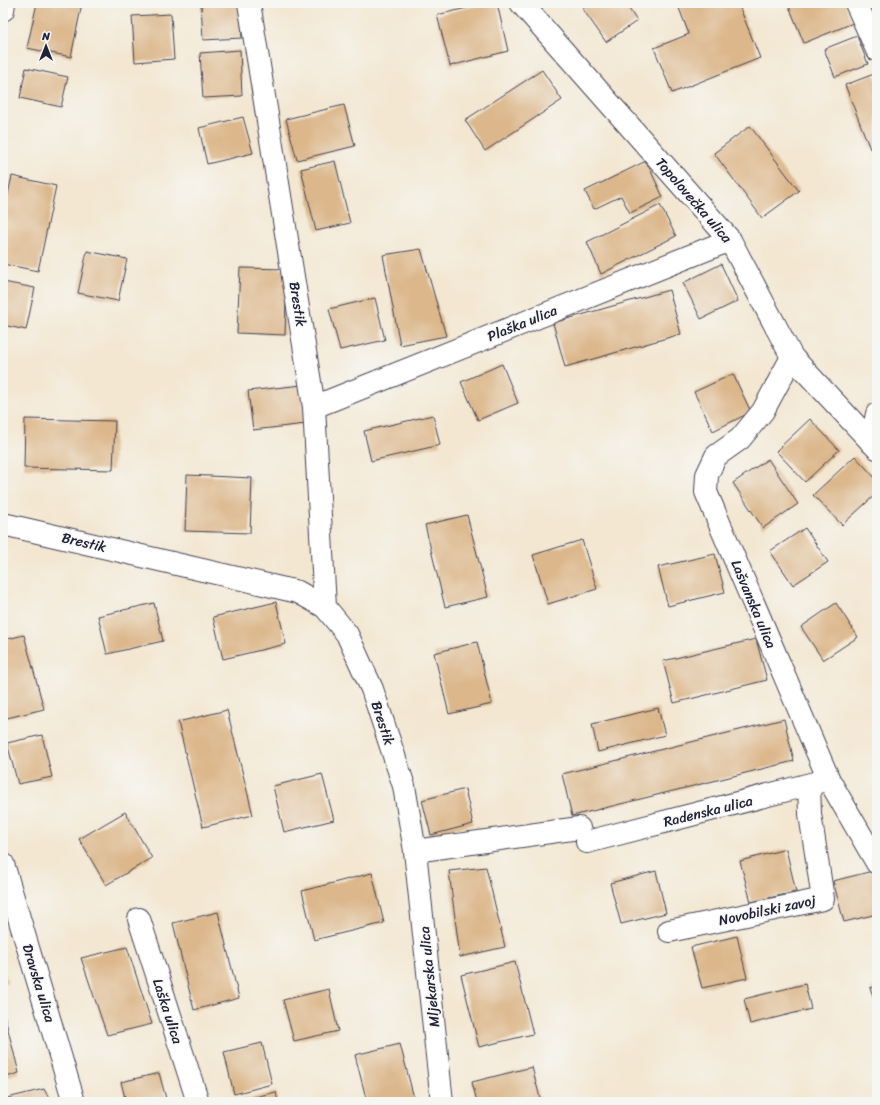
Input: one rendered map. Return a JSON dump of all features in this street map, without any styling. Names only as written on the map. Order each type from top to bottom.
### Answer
[{"type":"street","points":[[3,10],[4,3]]},
{"type":"street","name":"Brestik","points":[[249,3],[314,407],[325,607]]},
{"type":"street","name":"Topolovečka ulica","points":[[521,3],[730,240],[792,357],[874,445]]},
{"type":"street","points":[[856,3],[877,50]]},
{"type":"street","name":"Plaška ulica","points":[[314,407],[730,240]]},
{"type":"street","name":"Lašvanska ulica","points":[[792,357],[763,411],[740,440],[716,456],[707,475],[706,492],[819,782],[877,863]]},
{"type":"street","points":[[874,445],[877,414]]},
{"type":"street","name":"Brestik","points":[[3,524],[298,592],[325,607],[347,634],[372,689],[404,786],[415,851]]},
{"type":"street","name":"Radenska ulica","points":[[415,851],[583,835],[819,782]]},
{"type":"street","name":"Novobilski zavoj","points":[[669,931],[823,899],[810,814],[819,782]]},
{"type":"street","name":"Mljekarska ulica","points":[[415,851],[442,1102]]},
{"type":"street","name":"Dravska ulica","points":[[3,864],[10,910],[74,1102]]},
{"type":"street","name":"Laška ulica","points":[[139,919],[198,1102]]},
{"type":"building","points":[[37,3],[82,3],[71,57],[27,48]]},
{"type":"building","points":[[201,3],[240,3],[242,38],[203,40]]},
{"type":"building","points":[[488,3],[497,3],[508,51],[450,66],[437,15]]},
{"type":"building","points":[[590,3],[625,3],[637,21],[606,42],[582,8]]},
{"type":"building","points":[[677,3],[738,3],[760,58],[672,93],[654,48],[689,34]]},
{"type":"building","points":[[845,3],[853,23],[804,43],[788,4]]},
{"type":"building","points":[[171,14],[174,59],[135,62],[132,16]]},
{"type":"building","points":[[857,36],[868,64],[835,77],[824,49]]},
{"type":"building","points":[[240,50],[242,96],[203,98],[200,53]]},
{"type":"building","points":[[26,68],[68,77],[61,107],[20,98]]},
{"type":"building","points":[[542,70],[562,100],[485,151],[465,120]]},
{"type":"building","points":[[874,74],[877,81],[877,147],[870,149],[845,85]]},
{"type":"building","points":[[344,105],[355,146],[297,160],[286,119]]},
{"type":"building","points":[[243,117],[253,153],[207,164],[199,128]]},
{"type":"building","points":[[750,126],[799,191],[762,218],[714,153]]},
{"type":"building","points":[[335,161],[350,223],[316,231],[301,169]]},
{"type":"building","points":[[646,161],[663,197],[630,213],[621,196],[594,209],[585,191]]},
{"type":"building","points":[[12,176],[56,186],[38,271],[3,264],[3,217]]},
{"type":"building","points":[[660,205],[676,236],[601,274],[587,242]]},
{"type":"building","points":[[421,249],[446,336],[400,345],[383,255]]},
{"type":"building","points":[[87,251],[127,259],[118,301],[78,293]]},
{"type":"building","points":[[721,264],[738,301],[701,319],[683,283]]},
{"type":"building","points":[[240,268],[287,269],[285,335],[237,333]]},
{"type":"building","points":[[3,282],[35,288],[26,330],[3,325]]},
{"type":"building","points":[[669,290],[681,334],[565,367],[553,323]]},
{"type":"building","points":[[375,298],[385,340],[340,350],[329,309]]},
{"type":"building","points":[[502,364],[518,403],[478,420],[461,382]]},
{"type":"building","points":[[733,374],[751,412],[713,431],[694,392]]},
{"type":"building","points":[[302,385],[306,424],[253,430],[248,391]]},
{"type":"building","points":[[433,415],[440,445],[371,461],[364,431]]},
{"type":"building","points":[[25,419],[115,421],[113,470],[24,468]]},
{"type":"building","points":[[810,419],[839,450],[805,482],[776,451]]},
{"type":"building","points":[[855,456],[877,480],[877,493],[842,525],[813,495]]},
{"type":"building","points":[[768,459],[798,504],[763,528],[733,483]]},
{"type":"building","points":[[187,475],[252,478],[250,533],[185,531]]},
{"type":"building","points":[[467,515],[488,597],[445,607],[425,525]]},
{"type":"building","points":[[805,528],[828,562],[793,585],[770,551]]},
{"type":"building","points":[[582,540],[597,589],[548,604],[533,555]]},
{"type":"building","points":[[715,554],[725,592],[668,606],[658,567]]},
{"type":"building","points":[[276,602],[286,644],[223,659],[213,617]]},
{"type":"building","points":[[154,603],[163,641],[107,654],[98,616]]},
{"type":"building","points":[[836,603],[858,637],[823,660],[801,627]]},
{"type":"building","points":[[24,635],[44,709],[3,719],[3,640]]},
{"type":"building","points":[[756,639],[767,680],[674,703],[663,661]]},
{"type":"building","points":[[477,642],[492,704],[449,714],[434,653]]},
{"type":"building","points":[[658,708],[665,735],[598,752],[592,724]]},
{"type":"building","points":[[227,710],[253,815],[203,827],[178,722]]},
{"type":"building","points":[[784,719],[794,761],[572,816],[562,774]]},
{"type":"building","points":[[42,735],[52,777],[18,784],[7,743]]},
{"type":"building","points":[[322,774],[334,820],[284,832],[273,786]]},
{"type":"building","points":[[465,789],[473,824],[431,835],[422,800]]},
{"type":"building","points":[[125,812],[152,858],[106,885],[79,839]]},
{"type":"building","points":[[786,849],[796,892],[751,902],[740,861]]},
{"type":"building","points":[[486,867],[505,947],[460,957],[449,871]]},
{"type":"building","points":[[877,870],[877,914],[844,922],[833,881]]},
{"type":"building","points":[[656,871],[666,913],[621,924],[610,883]]},
{"type":"building","points":[[372,873],[384,923],[314,940],[302,891]]},
{"type":"building","points":[[218,912],[239,998],[194,1010],[173,923]]},
{"type":"building","points":[[737,936],[747,978],[702,988],[691,947]]},
{"type":"building","points":[[127,947],[152,1024],[107,1035],[81,958]]},
{"type":"building","points":[[515,962],[533,1034],[479,1047],[461,975]]},
{"type":"building","points":[[3,966],[8,983],[3,984]]},
{"type":"building","points":[[805,984],[811,1009],[750,1024],[744,999]]},
{"type":"building","points":[[877,986],[877,1006],[870,988]]},
{"type":"building","points":[[329,989],[338,1031],[294,1041],[283,1000]]},
{"type":"building","points":[[3,1010],[19,1073],[3,1078]]},
{"type":"building","points":[[262,1043],[272,1084],[234,1094],[224,1052]]},
{"type":"building","points":[[400,1044],[415,1102],[367,1102],[355,1055]]},
{"type":"building","points":[[532,1067],[541,1102],[477,1102],[472,1082]]},
{"type":"building","points":[[159,1073],[167,1102],[126,1102],[121,1082]]},
{"type":"building","points":[[44,1089],[51,1102],[3,1102],[3,1099]]},
{"type":"building","points":[[276,1092],[278,1102],[238,1102],[238,1101]]}]
